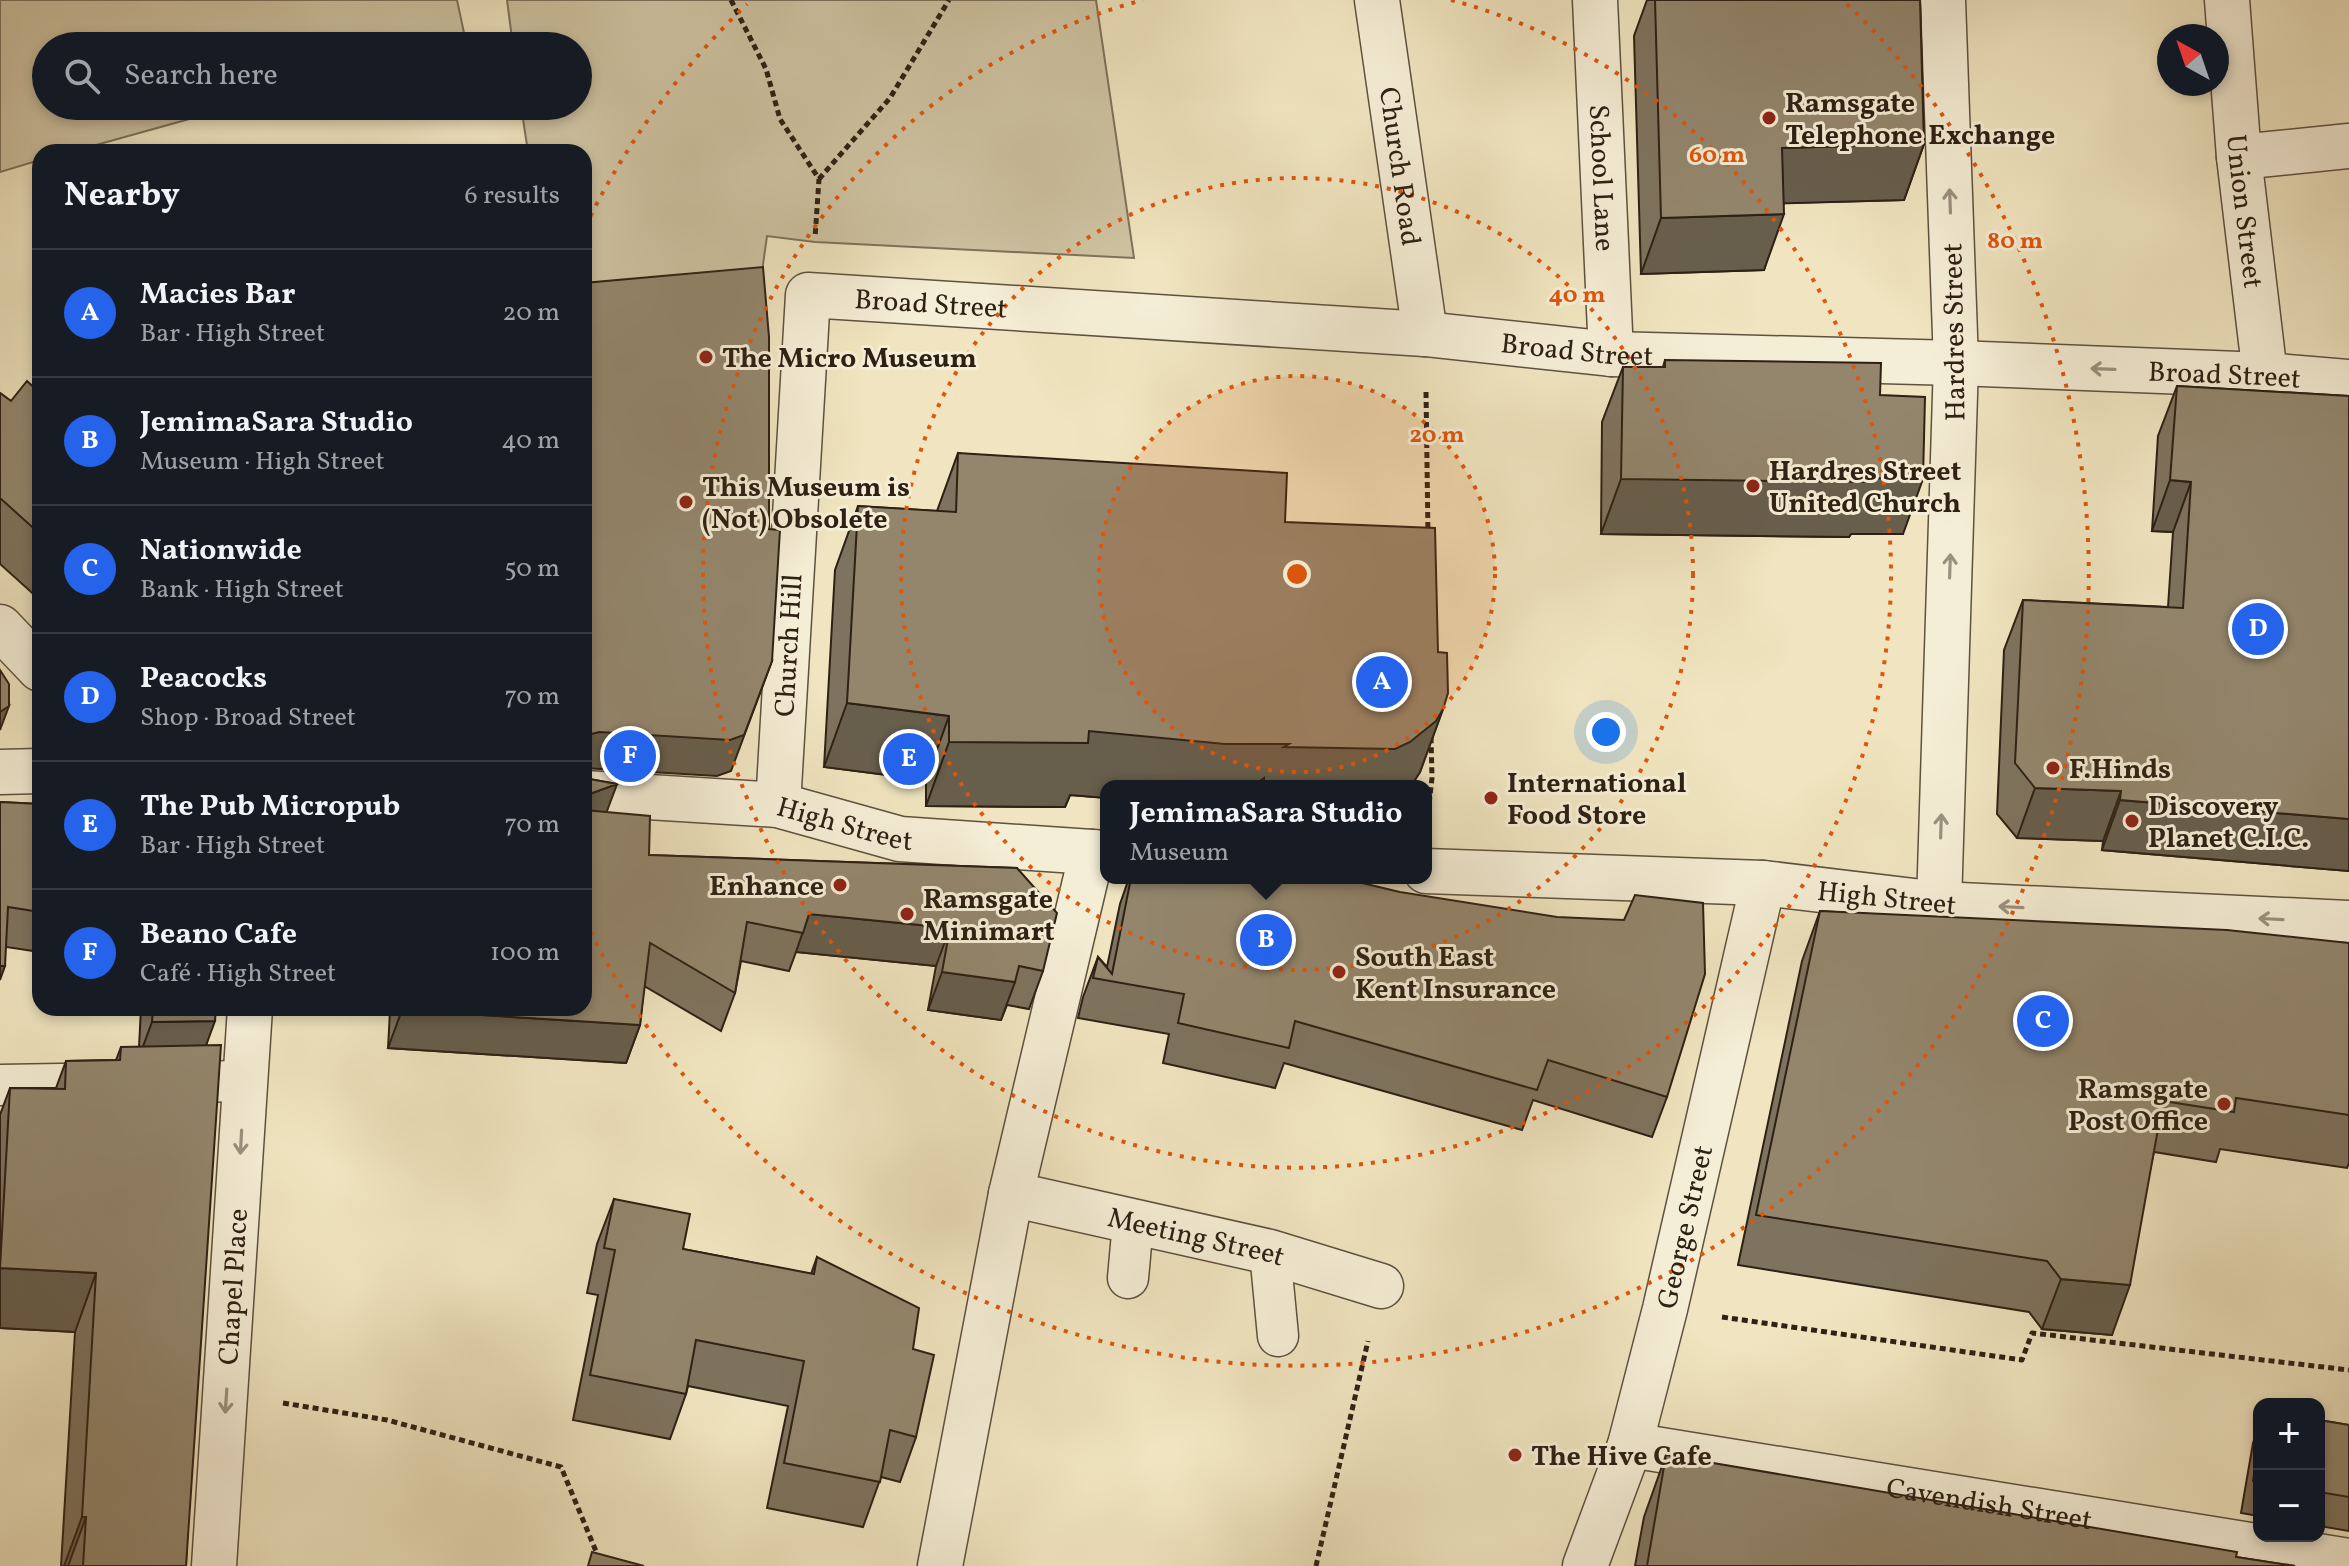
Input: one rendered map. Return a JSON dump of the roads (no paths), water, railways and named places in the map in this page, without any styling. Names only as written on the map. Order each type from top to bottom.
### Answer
[{"type":"street","name":"Church Road","points":[[1377,0],[1425,334]]},
{"type":"street","name":"School Lane","points":[[1595,0],[1611,354]]},
{"type":"street","name":"Hardres Street","points":[[1939,904],[1956,363],[1943,0]]},
{"type":"street","name":"Union Street","points":[[2227,0],[2239,157],[2265,375]]},
{"type":"street","points":[[2239,157],[2349,146]]},
{"type":"street","name":"Broad Street","points":[[808,295],[1425,334],[1611,354],[1956,363],[2265,375],[2349,382]]},
{"type":"street","name":"Church Hill","points":[[778,805],[808,295]]},
{"type":"street","points":[[0,627],[32,661]]},
{"type":"street","points":[[0,772],[32,771]]},
{"type":"street","name":"High Street","points":[[592,793],[778,805],[900,839],[1099,853]]},
{"type":"street","points":[[940,1566],[1011,1194],[1099,853]]},
{"type":"street","name":"High Street","points":[[1432,871],[1763,883],[1939,904],[2349,923]]},
{"type":"street","name":"George Street","points":[[1585,1566],[1630,1445],[1665,1309],[1763,883]]},
{"type":"street","name":"Chapel Place","points":[[214,1566],[249,1016]]},
{"type":"street","name":"Meeting Street","points":[[1011,1194],[1270,1252],[1381,1286]]},
{"type":"street","name":"Cavendish Street","points":[[1630,1445],[2349,1561]]},
{"type":"lane","points":[[0,1085],[245,1081]]},
{"type":"lane","points":[[1128,1278],[1133,1223]]},
{"type":"lane","points":[[1270,1252],[1278,1336]]},
{"type":"place","name":"Ramsgate Telephone Exchange","points":[[1769,118]]},
{"type":"place","name":"The Micro Museum","points":[[706,357]]},
{"type":"place","name":"Hardres Street United Church","points":[[1753,486]]},
{"type":"place","name":"This Museum is (Not) Obsolete","points":[[686,502]]},
{"type":"place","name":"Peacocks","points":[[2258,629]]},
{"type":"place","name":"Macies Bar","points":[[1382,682]]},
{"type":"place","name":"Beano Cafe","points":[[630,756]]},
{"type":"place","name":"The Pub Micropub","points":[[909,759]]},
{"type":"place","name":"F.Hinds","points":[[2053,768]]},
{"type":"place","name":"International Food Store","points":[[1491,798]]},
{"type":"place","name":"Discovery Planet C.I.C.","points":[[2132,821]]},
{"type":"place","name":"Enhance","points":[[840,885]]},
{"type":"place","name":"Ramsgate Minimart","points":[[907,914]]},
{"type":"place","name":"JemimaSara Studio","points":[[1266,940]]},
{"type":"place","name":"South East Kent Insurance","points":[[1339,972]]},
{"type":"place","name":"Nationwide","points":[[2043,1021]]},
{"type":"place","name":"Ramsgate Post Office","points":[[2224,1104]]},
{"type":"place","name":"The Hive Cafe","points":[[1515,1455]]}]
